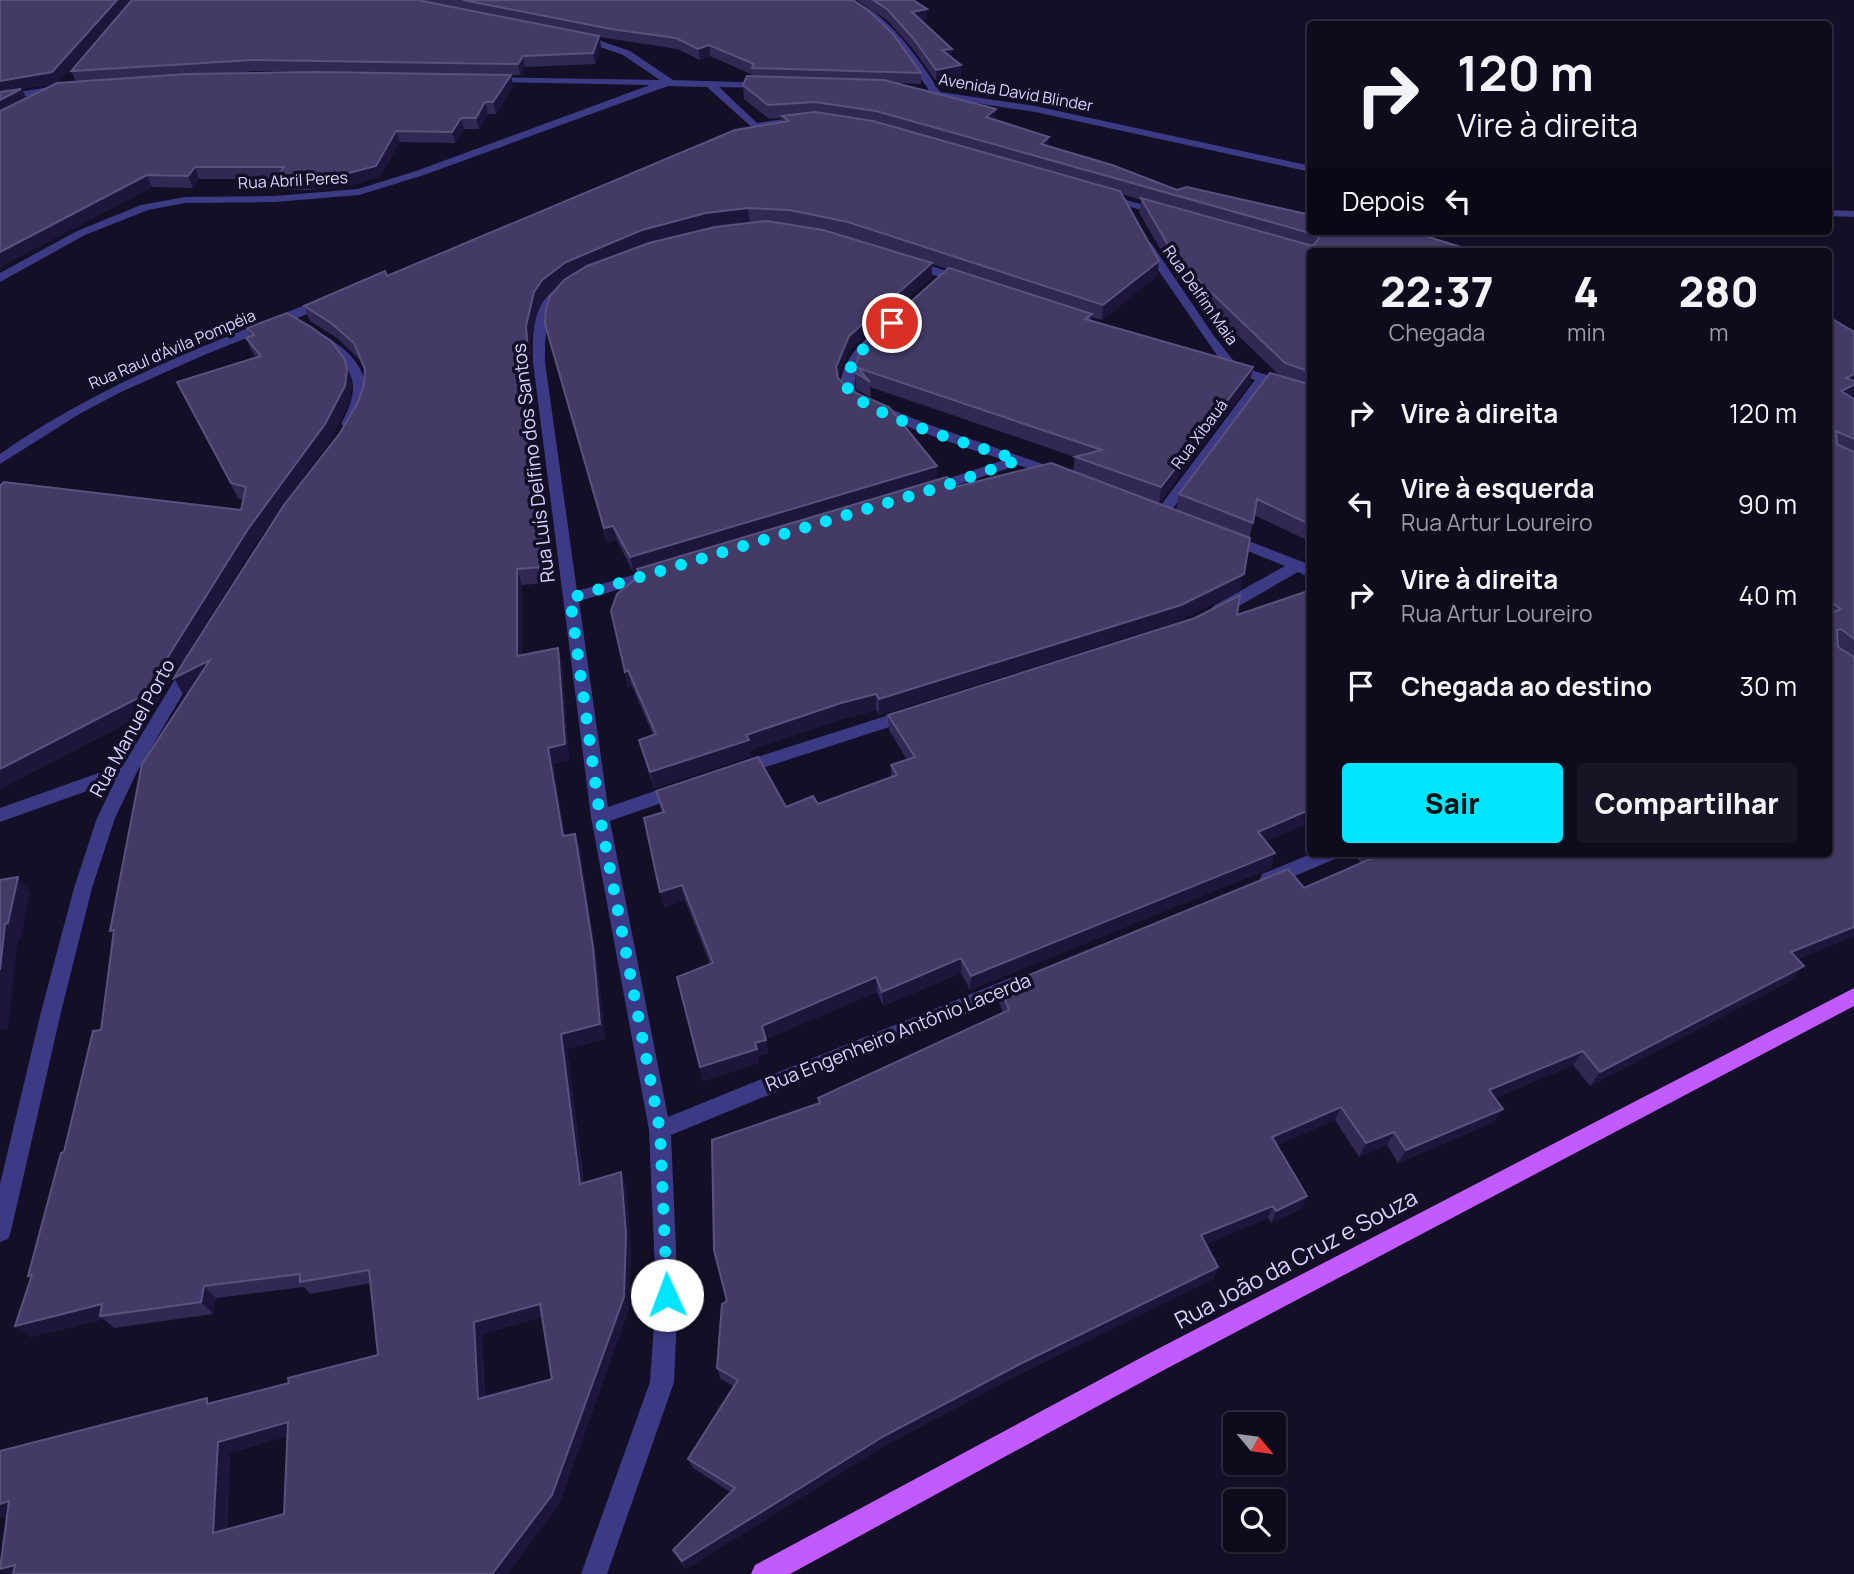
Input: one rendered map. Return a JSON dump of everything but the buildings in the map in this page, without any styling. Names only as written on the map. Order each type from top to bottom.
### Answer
[{"type":"main road","name":"Rua João da Cruz e Souza","points":[[764,1574],[1154,1363],[1854,996]]},
{"type":"street","points":[[848,0],[876,17],[888,29],[923,71],[936,93]]},
{"type":"street","points":[[565,34],[606,43],[629,52],[646,61],[669,82]]},
{"type":"street","points":[[477,79],[773,85]]},
{"type":"street","points":[[31,104],[73,82]]},
{"type":"street","name":"Rua Abril Peres","points":[[0,278],[81,233],[135,209],[185,200],[275,199],[359,192],[421,173],[669,82]]},
{"type":"street","points":[[711,85],[749,130],[802,119],[820,120]]},
{"type":"street","points":[[0,98],[62,88]]},
{"type":"street","name":"Avenida David Blinder","points":[[898,89],[1028,108],[1307,168]]},
{"type":"street","points":[[1087,191],[1175,216]]},
{"type":"street","points":[[1125,202],[1133,217]]},
{"type":"street","points":[[1832,214],[1854,214]]},
{"type":"street","name":"Rua Delfim Maia","points":[[1140,231],[1158,264],[1233,368]]},
{"type":"street","points":[[888,256],[941,279],[982,287]]},
{"type":"street","name":"Rua Luís Delfino dos Santos","points":[[579,280],[567,286],[548,303],[539,322],[539,362],[600,817],[660,1130],[667,1295],[662,1382],[594,1574]]},
{"type":"street","name":"Rua Raul d'Ávila Pompéia","points":[[0,460],[55,421],[110,391],[339,297]]},
{"type":"street","points":[[289,317],[350,359],[360,374],[362,387],[354,415],[341,435]]},
{"type":"street","points":[[886,328],[856,355],[849,370],[848,391],[859,401],[1078,481]]},
{"type":"street","points":[[1209,361],[1264,377],[1307,394]]},
{"type":"street","name":"Rua Xibauá","points":[[1163,512],[1264,377]]},
{"type":"street","points":[[910,495],[1018,460]]},
{"type":"street","points":[[1212,531],[1305,569]]},
{"type":"street","points":[[570,598],[674,568]]},
{"type":"street","points":[[1210,615],[1305,569]]},
{"type":"street","name":"Rua Manuel Porto","points":[[0,1231],[83,888],[106,818],[130,769],[200,652]]},
{"type":"street","points":[[728,773],[926,709]]},
{"type":"street","points":[[0,815],[130,769]]},
{"type":"street","points":[[600,817],[689,786]]},
{"type":"street","points":[[1254,885],[1322,857]]},
{"type":"street","name":"Rua Engenheiro Antônio Lacerda","points":[[660,1130],[1043,973]]},
{"type":"route","points":[[667,1295],[660,1130],[600,817],[570,598],[950,484],[1018,460],[922,427],[859,401],[848,391],[846,381],[856,355],[892,323]]}]
